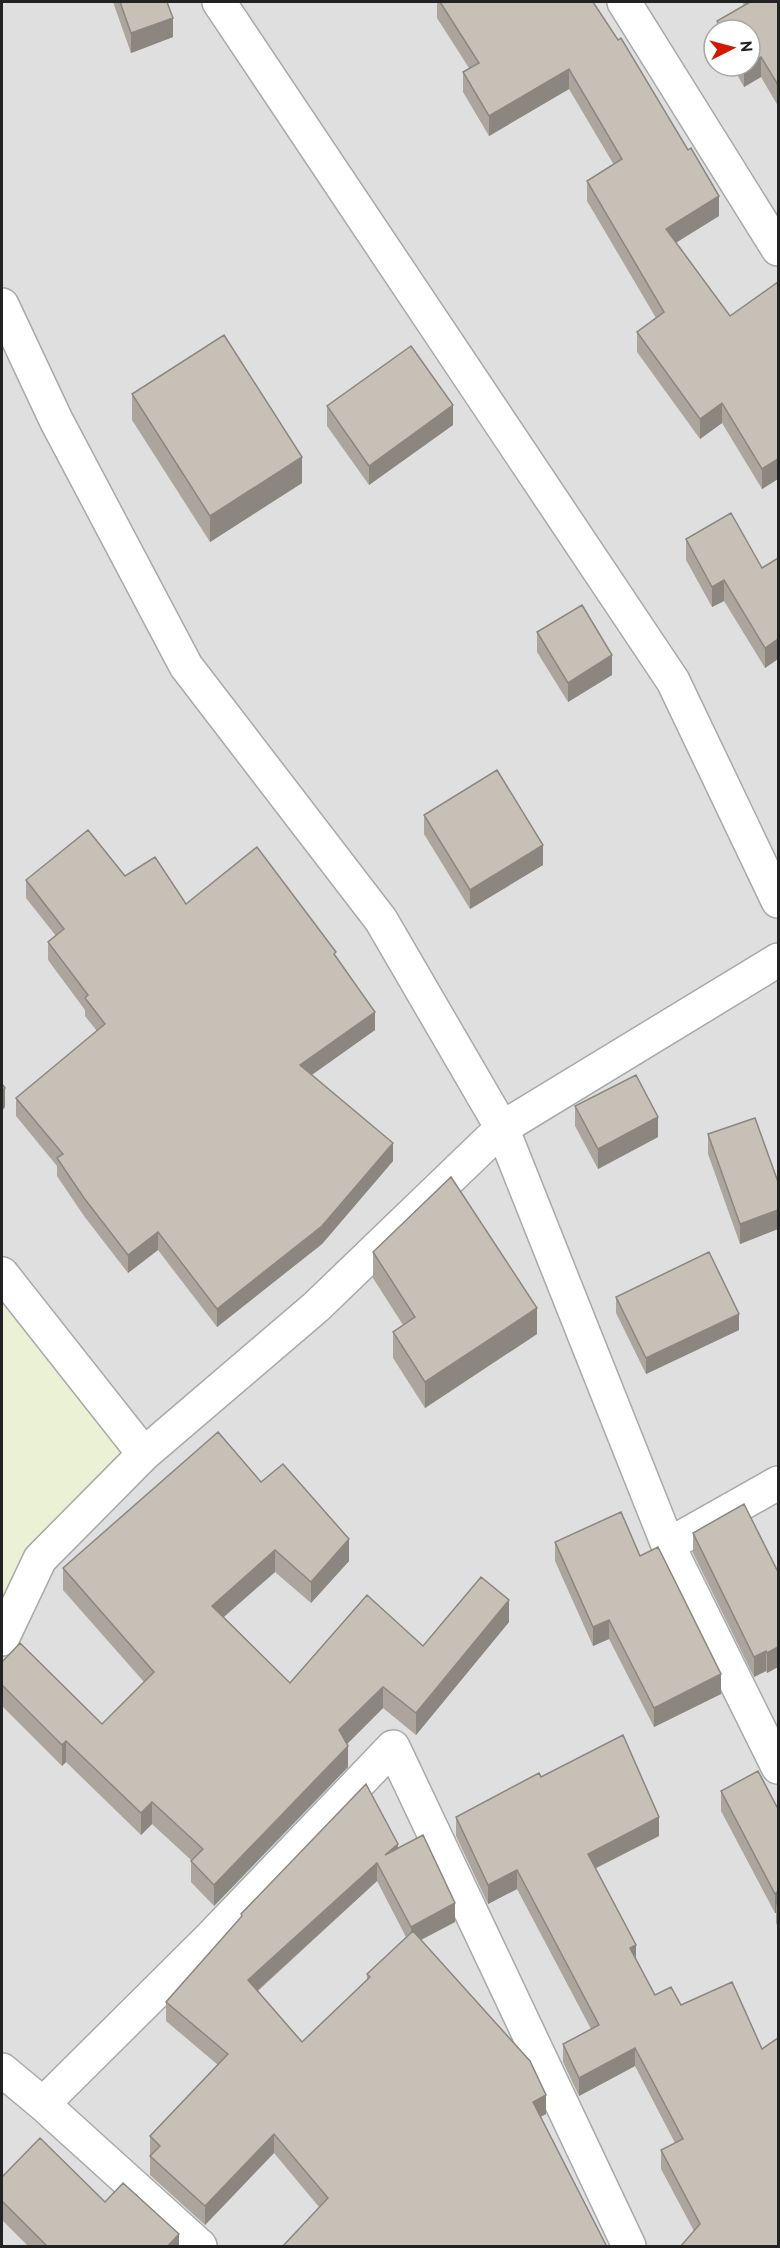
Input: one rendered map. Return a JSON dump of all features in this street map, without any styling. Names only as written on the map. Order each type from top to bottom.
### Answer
[{"type":"street","points":[[219,2],[674,681],[778,901]]},
{"type":"street","points":[[624,2],[778,249]]},
{"type":"street","points":[[2,305],[56,420],[186,666],[381,920],[502,1128],[668,1545],[778,1767]]},
{"type":"street","points":[[2,1639],[40,1559],[144,1454],[316,1307],[502,1128],[778,960]]},
{"type":"street","points":[[2,1274],[144,1454]]},
{"type":"street","points":[[668,1545],[778,1484]]},
{"type":"street","points":[[43,2104],[211,1937],[393,1747],[629,2247]]},
{"type":"street","points":[[2,2070],[43,2104],[200,2247]]},
{"type":"shaded area","points":[[2,2],[778,2],[778,2246],[2,2246]]},
{"type":"green space","points":[[2,1274],[144,1454],[40,1559],[2,1639]]},
{"type":"building","points":[[120,2],[167,2],[173,18],[131,33]]},
{"type":"building","points":[[440,2],[593,2],[618,40],[621,38],[688,150],[691,148],[719,196],[666,229],[730,316],[778,282],[778,459],[762,469],[722,403],[700,419],[637,332],[664,312],[587,181],[622,159],[569,69],[489,116],[463,72],[479,63]]},
{"type":"building","points":[[750,2],[778,2],[778,85],[762,59],[762,18],[722,18]]},
{"type":"building","points":[[224,335],[302,457],[210,516],[132,394]]},
{"type":"building","points":[[411,346],[453,405],[369,466],[327,406]]},
{"type":"building","points":[[731,513],[762,568],[778,558],[778,639],[765,648],[724,580],[712,587],[686,539]]},
{"type":"building","points":[[582,605],[612,655],[568,683],[537,632]]},
{"type":"building","points":[[497,770],[543,845],[470,890],[424,815]]},
{"type":"building","points":[[88,830],[125,876],[155,857],[186,904],[257,847],[336,952],[334,954],[375,1012],[300,1065],[393,1143],[322,1226],[217,1309],[158,1232],[128,1255],[84,1198],[57,1158],[63,1154],[16,1098],[105,1024],[85,998],[88,995],[48,942],[64,929],[26,880]]},
{"type":"building","points":[[636,1075],[658,1117],[598,1149],[575,1106]]},
{"type":"building","points":[[755,1118],[778,1182],[778,1210],[740,1224],[708,1134]]},
{"type":"building","points":[[451,1177],[537,1308],[425,1382],[393,1332],[415,1317],[373,1252]]},
{"type":"building","points":[[709,1252],[739,1314],[646,1358],[616,1297]]},
{"type":"building","points":[[218,1432],[261,1482],[283,1464],[349,1539],[311,1582],[275,1550],[212,1606],[290,1683],[367,1595],[423,1646],[481,1577],[509,1600],[416,1713],[383,1687],[339,1730],[348,1746],[214,1885],[191,1861],[203,1849],[152,1802],[141,1813],[66,1741],[62,1745],[2,1685],[2,1662],[20,1643],[102,1724],[154,1672],[63,1568]]},
{"type":"building","points":[[744,1504],[778,1572],[778,1647],[754,1657],[693,1533]]},
{"type":"building","points":[[621,1512],[640,1556],[658,1547],[721,1674],[654,1708],[609,1620],[593,1627],[555,1542]]},
{"type":"building","points":[[623,1735],[659,1817],[588,1854],[636,1945],[630,1948],[655,1995],[671,1987],[681,2005],[732,1982],[762,2049],[778,2038],[778,2247],[680,2247],[700,2224],[661,2150],[683,2139],[635,2048],[579,2078],[563,2044],[599,2025],[517,1870],[488,1885],[456,1817],[539,1773],[541,1777]]},
{"type":"building","points":[[758,1771],[778,1809],[778,1891],[775,1894],[721,1791]]},
{"type":"building","points":[[366,1784],[398,1844],[385,1855],[423,1835],[455,1903],[411,1927],[377,1863],[248,1980],[302,2042],[370,1977],[367,1974],[413,1931],[530,2061],[546,2095],[533,2102],[607,2247],[282,2247],[328,2198],[274,2134],[205,2206],[150,2156],[160,2146],[150,2136],[228,2054],[166,2002],[242,1916],[241,1914]]},
{"type":"building","points":[[40,2138],[105,2202],[123,2183],[179,2234],[167,2247],[48,2247],[2,2201],[2,2177]]}]
